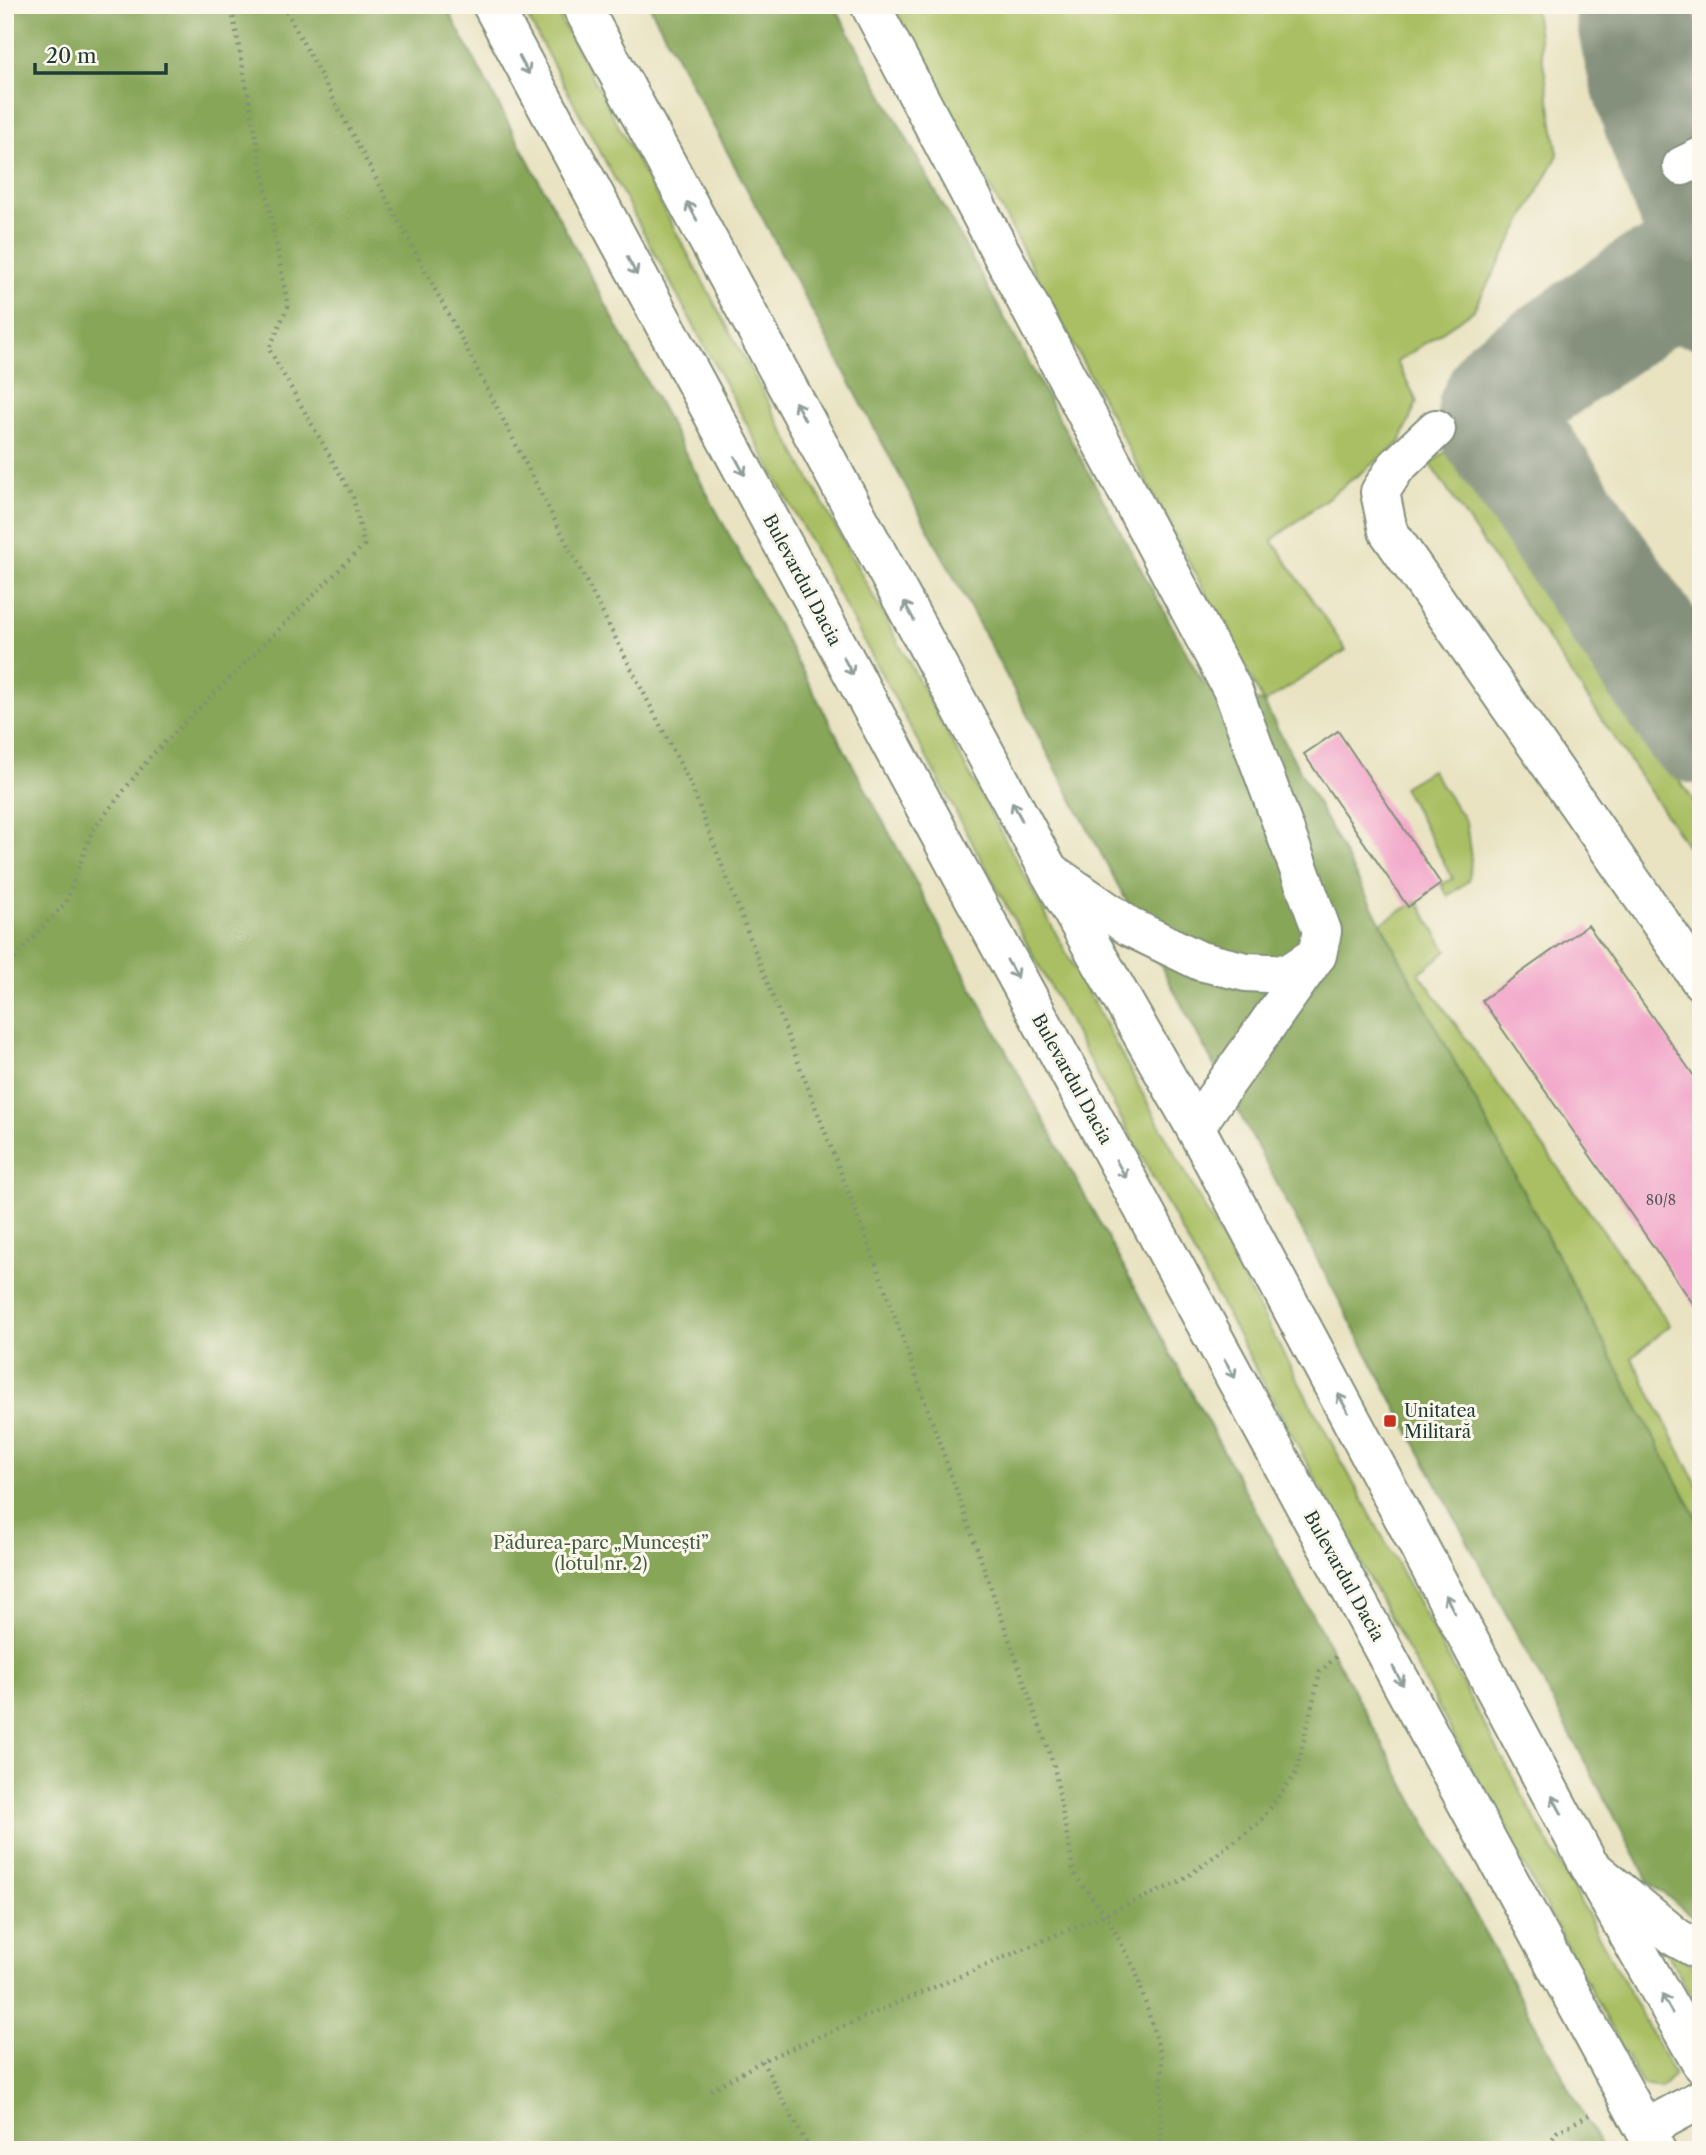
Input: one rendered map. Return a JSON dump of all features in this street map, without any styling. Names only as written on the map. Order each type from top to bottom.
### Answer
[{"type":"main road","name":"Bulevardul Dacia","points":[[492,5],[979,909],[1651,2139]]},
{"type":"main road","points":[[581,5],[1049,871],[1195,1127],[1590,1867],[1701,2063]]},
{"type":"main road","points":[[870,5],[1233,691],[1322,931],[1317,955],[1195,1127]]},
{"type":"main road","points":[[1436,429],[1396,467],[1380,492],[1388,531],[1701,981]]},
{"type":"main road","points":[[1049,871],[1130,927],[1200,961],[1246,972],[1288,974],[1317,955]]},
{"type":"main road","points":[[1590,1867],[1677,1938],[1701,1951]]},
{"type":"main road","points":[[1651,2139],[1701,2099]]},
{"type":"path","points":[[5,969],[66,902],[93,831],[151,756],[364,545],[353,497],[269,349],[288,306],[231,5]]},
{"type":"path","points":[[283,5],[459,334],[691,785],[878,1269],[1054,1766],[1074,1874],[1105,1914],[1135,1969],[1162,2058],[1161,2150]]},
{"type":"path","points":[[712,2090],[762,2060],[1181,1882],[1259,1823],[1296,1773],[1320,1672],[1370,1624]]},
{"type":"path","points":[[762,2060],[810,2150]]},
{"type":"path","points":[[1545,2150],[1558,2132],[1626,2095]]},
{"type":"green space","name":"Pădurea-parc „Muncești” (lotul nr. 2)","points":[[5,5],[445,5],[1004,1047],[1603,2150],[5,2150]]},
{"type":"green space","points":[[521,5],[553,5],[1674,2075],[1661,2088],[1642,2085]]},
{"type":"green space","points":[[649,5],[834,5],[1203,683],[1264,703],[1701,1526],[1701,1923],[1649,1882]]},
{"type":"green space","points":[[893,5],[1534,5],[1558,155],[1473,311],[1397,362],[1417,401],[1400,443],[1272,540],[1346,650],[1264,703]]},
{"type":"green space","points":[[1446,451],[1461,455],[1701,812],[1701,867],[1430,464]]},
{"type":"green space","points":[[1431,770],[1466,822],[1471,859],[1469,880],[1448,896],[1441,884],[1453,879],[1403,787]]},
{"type":"green space","points":[[1417,901],[1447,951],[1419,973],[1670,1325],[1632,1358],[1701,1492],[1701,1526],[1381,923]]},
{"type":"green space","points":[[1661,1941],[1689,1964],[1701,1970],[1701,2015]]},
{"type":"building","points":[[1338,731],[1441,884],[1408,907],[1304,754]]},
{"type":"building","points":[[1588,925],[1701,1086],[1701,1315],[1482,1000]]},
{"type":"taxiway","points":[[1634,5],[1660,112],[1701,215]]},
{"type":"taxiway","points":[[1701,289],[1676,285],[1652,289],[1508,390],[1497,412],[1498,425],[1701,725]]},
{"type":"place","name":"Unitatea Militară","points":[[1390,1421]]}]
